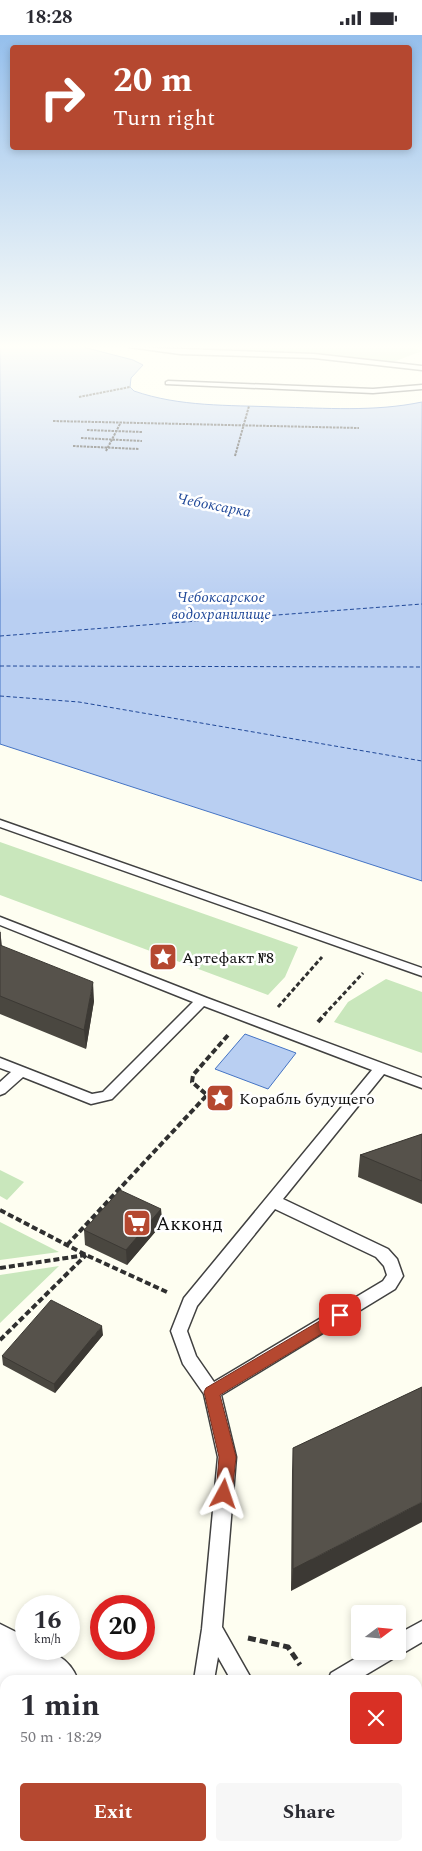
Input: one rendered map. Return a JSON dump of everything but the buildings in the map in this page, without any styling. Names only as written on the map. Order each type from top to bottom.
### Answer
[{"type":"street","points":[[0,1643],[50,1675]]},
{"type":"street","points":[[0,1657],[11,1675]]},
{"type":"lane","points":[[0,823],[422,972]]},
{"type":"lane","points":[[0,921],[202,1001],[422,1083]]},
{"type":"lane","points":[[0,1063],[91,1099],[107,1096],[202,1001]]},
{"type":"lane","points":[[205,1675],[212,1629],[228,1457],[212,1392],[189,1359],[179,1331],[190,1303],[381,1068]]},
{"type":"lane","points":[[0,1090],[21,1071]]},
{"type":"lane","points":[[212,1392],[389,1285],[395,1276],[392,1263],[382,1253],[273,1201]]},
{"type":"lane","points":[[212,1629],[239,1675]]},
{"type":"lane","points":[[406,1640],[422,1631]]},
{"type":"lane","points":[[346,1675],[372,1660]]},
{"type":"path","points":[[106,451],[117,432]]},
{"type":"path","points":[[136,432],[142,432]]},
{"type":"path","points":[[235,456],[241,432]]},
{"type":"path","points":[[82,438],[142,441]]},
{"type":"path","points":[[73,446],[139,449]]},
{"type":"path","points":[[283,1001],[336,942]]},
{"type":"path","points":[[324,1016],[378,957]]},
{"type":"path","points":[[67,1245],[207,1095],[192,1082],[192,1075],[244,1017]]},
{"type":"path","points":[[0,1210],[86,1255],[190,1303]]},
{"type":"path","points":[[0,1268],[86,1255]]},
{"type":"path","points":[[0,1340],[86,1255]]},
{"type":"path","points":[[241,1636],[288,1647],[300,1665]]},
{"type":"green space","points":[[0,842],[298,947],[285,977],[268,995],[0,895]]},
{"type":"green space","points":[[386,979],[422,992],[422,1053],[334,1022],[348,1002]]},
{"type":"green space","points":[[0,1170],[24,1182],[7,1200],[0,1196]]},
{"type":"green space","points":[[0,1222],[59,1252],[0,1260]]},
{"type":"green space","points":[[59,1266],[0,1323],[0,1275]]},
{"type":"water","name":"Чебоксарское водохранилище","points":[[0,432],[422,432],[422,881],[0,744]]},
{"type":"water","points":[[245,1034],[296,1053],[268,1089],[215,1069]]},
{"type":"ferry route","points":[[0,636],[422,604]]},
{"type":"ferry route","points":[[0,666],[422,667]]},
{"type":"ferry route","points":[[0,696],[79,702],[422,761]]},
{"type":"place","name":"Артефакт №8","points":[[163,957]]},
{"type":"place","name":"Корабль будущего","points":[[220,1098]]},
{"type":"place","name":"Акконд","points":[[137,1223]]},
{"type":"route","points":[[224,1494],[228,1457],[212,1392],[340,1315]]},
{"type":"water label","name":"Чебоксарка","points":[[214,505]]}]
